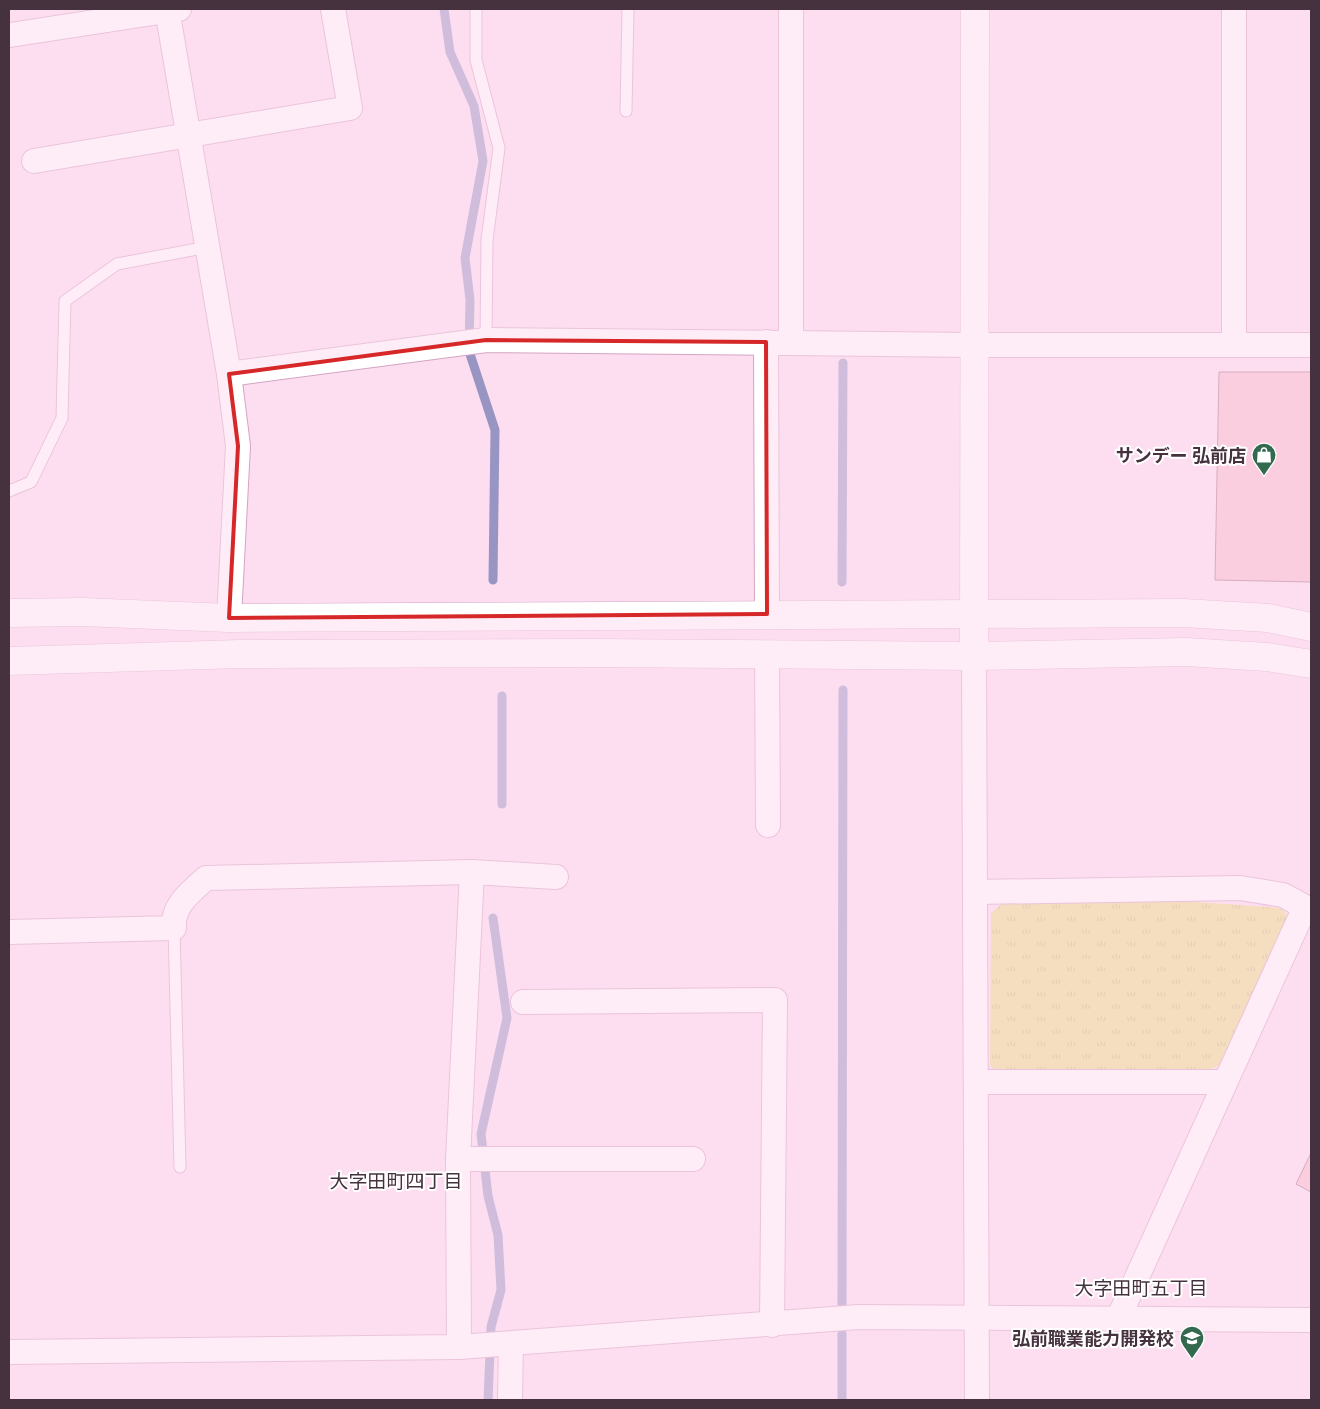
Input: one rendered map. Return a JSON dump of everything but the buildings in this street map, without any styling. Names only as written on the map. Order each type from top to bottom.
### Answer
[{"type":"street","points":[[10,35],[171,9],[188,135],[230,374],[238,446],[229,618]]},
{"type":"street","points":[[34,160],[350,108],[333,9]]},
{"type":"street","points":[[791,9],[791,342]]},
{"type":"street","points":[[975,9],[976,1400]]},
{"type":"street","points":[[1234,9],[1234,345]]},
{"type":"street","points":[[230,374],[486,340],[975,345],[1311,345]]},
{"type":"street","points":[[766,342],[767,614]]},
{"type":"street","points":[[9,613],[82,612],[229,618],[1182,613],[1268,618],[1311,627]]},
{"type":"street","points":[[9,661],[240,654],[974,656],[1186,652],[1267,657],[1311,664]]},
{"type":"street","points":[[767,654],[768,825]]},
{"type":"street","points":[[472,872],[458,1159],[488,1345],[510,1400]]},
{"type":"street","points":[[9,932],[174,928],[173,917],[183,899],[206,878],[472,872],[556,877]]},
{"type":"street","points":[[975,892],[1240,888],[1283,895],[1305,907],[1118,1319]]},
{"type":"street","points":[[523,1002],[775,1000],[772,1326]]},
{"type":"street","points":[[976,1082],[1225,1082]]},
{"type":"street","points":[[458,1159],[693,1159]]},
{"type":"street","points":[[9,1352],[488,1345],[772,1326],[859,1317],[1311,1320]]},
{"type":"lane","points":[[476,9],[476,60],[499,148],[487,240],[486,340]]},
{"type":"lane","points":[[626,111],[628,9]]},
{"type":"lane","points":[[9,491],[30,482],[62,418],[65,301],[117,264],[208,247]]},
{"type":"lane","points":[[174,928],[180,1167]]},
{"type":"highlighted area","points":[[486,340],[766,342],[767,614],[229,618],[238,446],[229,374]]},
{"type":"green space","points":[[1167,900],[1281,908],[1288,917],[1222,1064],[1207,1071],[999,1075],[990,1065],[991,913],[1004,902]]},
{"type":"waterway","points":[[444,9],[450,52],[474,106],[483,161],[465,258],[470,300],[469,351],[495,430],[493,580]]},
{"type":"waterway","points":[[842,582],[843,363]]},
{"type":"waterway","points":[[842,1304],[843,690]]},
{"type":"waterway","points":[[502,696],[502,804]]},
{"type":"waterway","points":[[488,1400],[491,1327],[501,1290],[498,1235],[488,1196],[481,1134],[507,1018],[493,918]]},
{"type":"waterway","points":[[842,1334],[842,1400]]},
{"type":"place","name":"サンデー 弘前店","points":[[1264,476]]},
{"type":"place","name":"弘前職業能力開発校","points":[[1192,1359]]},
{"type":"district","name":"大字田町四丁目","points":[[396,1181]]},
{"type":"district","name":"大字田町五丁目","points":[[1141,1288]]}]
